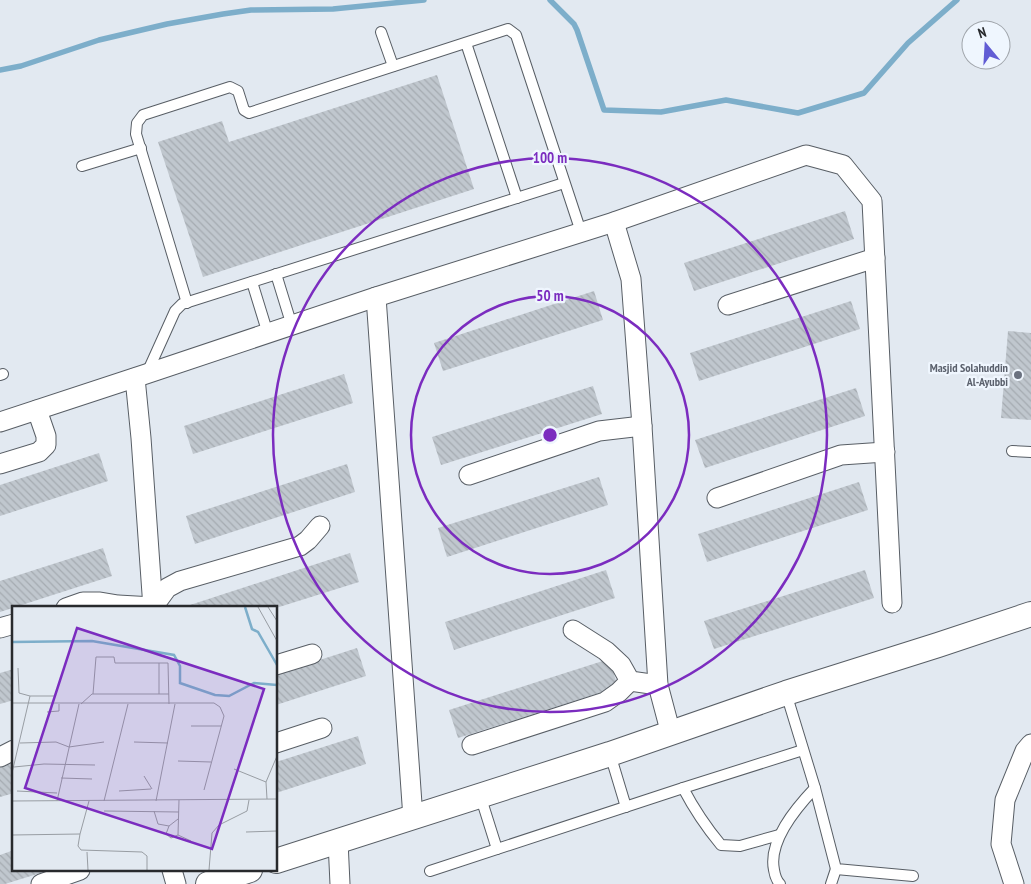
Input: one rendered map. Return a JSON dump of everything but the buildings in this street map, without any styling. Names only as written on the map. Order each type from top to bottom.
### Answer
[{"type":"street","points":[[0,422],[376,297],[614,222],[806,155],[843,165],[872,201],[892,603]]},
{"type":"street","points":[[614,222],[631,279],[658,685],[671,734]]},
{"type":"street","points":[[728,305],[875,258]]},
{"type":"street","points":[[376,297],[414,818]]},
{"type":"street","points":[[140,376],[141,438],[154,606]]},
{"type":"street","points":[[0,464],[39,452],[46,446],[46,436],[37,410]]},
{"type":"street","points":[[469,475],[599,431],[642,426]]},
{"type":"street","points":[[717,498],[841,455],[885,452]]},
{"type":"street","points":[[155,606],[167,588],[180,581],[300,546],[320,526]]},
{"type":"street","points":[[72,606],[83,602],[100,602],[130,606]]},
{"type":"street","points":[[278,861],[671,734],[786,693],[938,646],[1031,614]]},
{"type":"street","points":[[573,630],[606,651],[621,665],[630,681]]},
{"type":"street","points":[[278,664],[312,654]]},
{"type":"street","points":[[630,681],[658,685]]},
{"type":"street","points":[[472,745],[606,702],[620,692],[630,681]]},
{"type":"street","points":[[278,742],[322,728]]},
{"type":"street","points":[[1014,884],[1001,844],[1005,800],[1025,751],[1031,744]]},
{"type":"street","points":[[0,757],[12,751]]},
{"type":"street","points":[[338,841],[340,884]]},
{"type":"street","points":[[41,884],[74,872]]},
{"type":"street","points":[[208,884],[244,872]]},
{"type":"lane","points":[[187,303],[136,134],[137,123],[143,115],[230,87],[238,91],[244,110],[249,114],[508,29],[516,35],[581,232]]},
{"type":"lane","points":[[382,32],[392,66]]},
{"type":"lane","points":[[466,43],[517,198]]},
{"type":"lane","points":[[82,166],[141,148]]},
{"type":"lane","points":[[140,376],[175,310],[182,304],[564,183]]},
{"type":"lane","points":[[276,274],[292,326]]},
{"type":"lane","points":[[252,282],[268,334]]},
{"type":"lane","points":[[1012,450],[1031,452]]},
{"type":"lane","points":[[786,693],[815,788],[836,869],[831,884]]},
{"type":"lane","points":[[430,871],[803,750]]},
{"type":"lane","points":[[610,754],[626,807]]},
{"type":"lane","points":[[683,788],[702,820],[721,845],[740,846],[779,835]]},
{"type":"lane","points":[[780,884],[776,880],[772,862],[779,835],[800,803],[815,788]]},
{"type":"lane","points":[[480,795],[497,849]]},
{"type":"lane","points":[[836,869],[913,876]]},
{"type":"waterway","points":[[0,70],[21,66],[99,40],[167,24],[223,14],[251,10],[333,9],[424,0]]},
{"type":"waterway","points":[[550,0],[574,24],[577,30],[604,110],[661,112],[726,100],[798,113],[864,93],[908,43],[957,0]]},
{"type":"place","name":"Masjid Solahuddin Al-Ayubbi","points":[[1018,375]]}]
